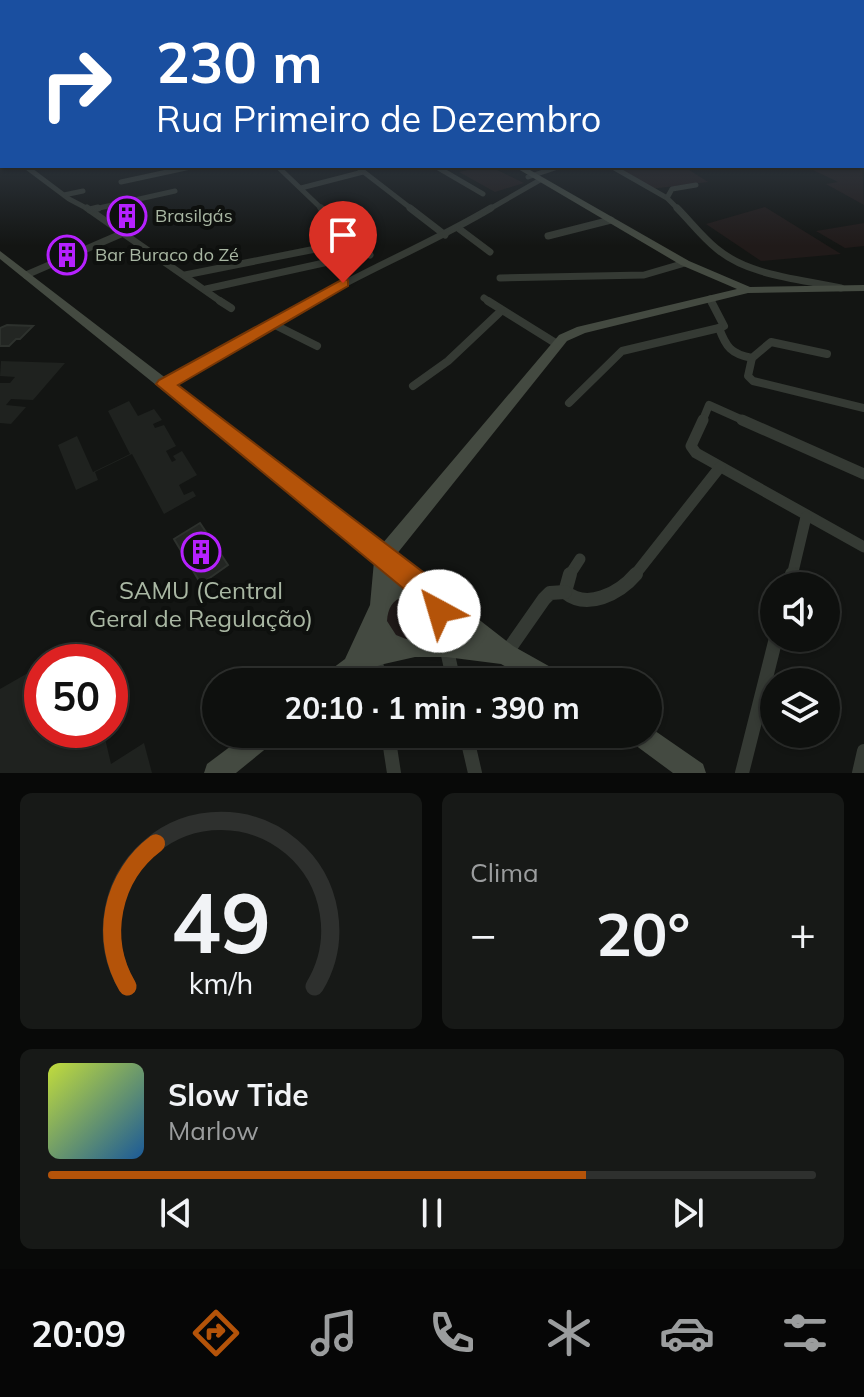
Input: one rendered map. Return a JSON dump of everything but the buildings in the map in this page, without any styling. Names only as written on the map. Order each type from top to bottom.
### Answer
[{"type":"main road","points":[[525,174],[682,264],[730,287],[748,290],[788,287]]},
{"type":"main road","points":[[528,174],[534,179]]},
{"type":"main road","points":[[0,254],[428,592],[537,668]]},
{"type":"main road","points":[[364,660],[380,604],[384,556],[557,344],[581,330],[710,299],[730,287],[864,288]]},
{"type":"main road","points":[[353,668],[364,660],[409,648],[430,639],[436,630],[439,611],[428,592],[401,586],[380,604],[376,616],[381,634],[387,642],[409,648],[510,647]]},
{"type":"main road","points":[[220,772],[249,748]]},
{"type":"main road","points":[[659,748],[694,773]]},
{"type":"street","points":[[36,174],[231,308]]},
{"type":"street","points":[[121,182],[158,174]]},
{"type":"street","points":[[286,174],[380,263]]},
{"type":"street","points":[[301,188],[355,174]]},
{"type":"street","points":[[366,174],[445,235]]},
{"type":"street","points":[[449,174],[483,194]]},
{"type":"street","points":[[165,384],[380,263],[458,228],[544,174]]},
{"type":"street","points":[[625,174],[667,198],[717,249],[735,261],[762,271],[841,288]]},
{"type":"street","points":[[667,198],[672,189],[696,185]]},
{"type":"street","points":[[64,195],[83,191]]},
{"type":"street","points":[[90,210],[175,191]]},
{"type":"street","points":[[548,236],[608,221]]},
{"type":"street","points":[[458,228],[490,252]]},
{"type":"street","points":[[26,275],[121,234]]},
{"type":"street","points":[[185,275],[356,241]]},
{"type":"street","points":[[206,289],[369,253]]},
{"type":"street","points":[[500,278],[644,275],[682,264]]},
{"type":"street","points":[[484,298],[557,344]]},
{"type":"street","points":[[569,403],[622,351],[724,326],[710,299]]},
{"type":"street","points":[[413,386],[448,361],[501,311]]},
{"type":"street","points":[[271,323],[317,346]]},
{"type":"street","points":[[719,328],[729,352],[752,358]]},
{"type":"street","points":[[827,354],[769,342],[752,358],[748,376],[753,381],[864,408]]},
{"type":"street","points":[[864,474],[709,405],[691,446],[696,453],[864,547]]},
{"type":"street","points":[[510,647],[550,593],[565,592],[584,603],[592,602],[629,582],[720,467]]},
{"type":"street","points":[[792,572],[806,517]]},
{"type":"street","points":[[565,592],[567,578],[580,559]]},
{"type":"street","points":[[446,646],[451,668]]},
{"type":"street","points":[[742,773],[772,652]]},
{"type":"street","points":[[364,660],[370,668]]},
{"type":"street","points":[[390,748],[394,773]]},
{"type":"street","points":[[469,748],[475,773]]},
{"type":"street","points":[[859,773],[864,751]]},
{"type":"shaded area","points":[[463,174],[506,174],[524,183],[495,192]]},
{"type":"shaded area","points":[[628,174],[696,174],[708,182],[651,189]]},
{"type":"shaded area","points":[[821,174],[863,174],[864,205],[826,184],[838,182]]},
{"type":"shaded area","points":[[765,207],[841,254],[761,261],[706,224]]},
{"type":"shaded area","points":[[864,223],[864,246],[845,248],[816,231]]},
{"type":"shaded area","points":[[1,361],[65,363],[33,400],[11,399],[6,405],[26,407],[11,424],[0,423],[0,383],[10,383],[15,377],[0,376]]},
{"type":"shaded area","points":[[129,401],[138,416],[154,409],[162,420],[153,424],[155,428],[164,425],[176,446],[166,451],[172,462],[176,460],[173,456],[182,451],[197,475],[179,485],[184,495],[193,491],[196,496],[164,514],[132,454],[95,472],[98,480],[76,490],[58,445],[77,436],[93,472],[130,454],[108,411]]},
{"type":"shaded area","points":[[406,597],[421,603],[427,618],[421,633],[406,639],[391,633],[385,618],[391,603]]},
{"type":"shaded area","points":[[24,675],[24,748],[107,748],[111,764],[144,743],[152,773],[0,773],[0,689]]},
{"type":"place","name":"Brasilgás","points":[[127,216]]},
{"type":"place","name":"Bar Buraco do Zé","points":[[67,255]]},
{"type":"place","name":"SAMU (Central Geral de Regulação)","points":[[201,552]]},
{"type":"route","points":[[343,283],[165,384],[430,594],[439,611]]}]
